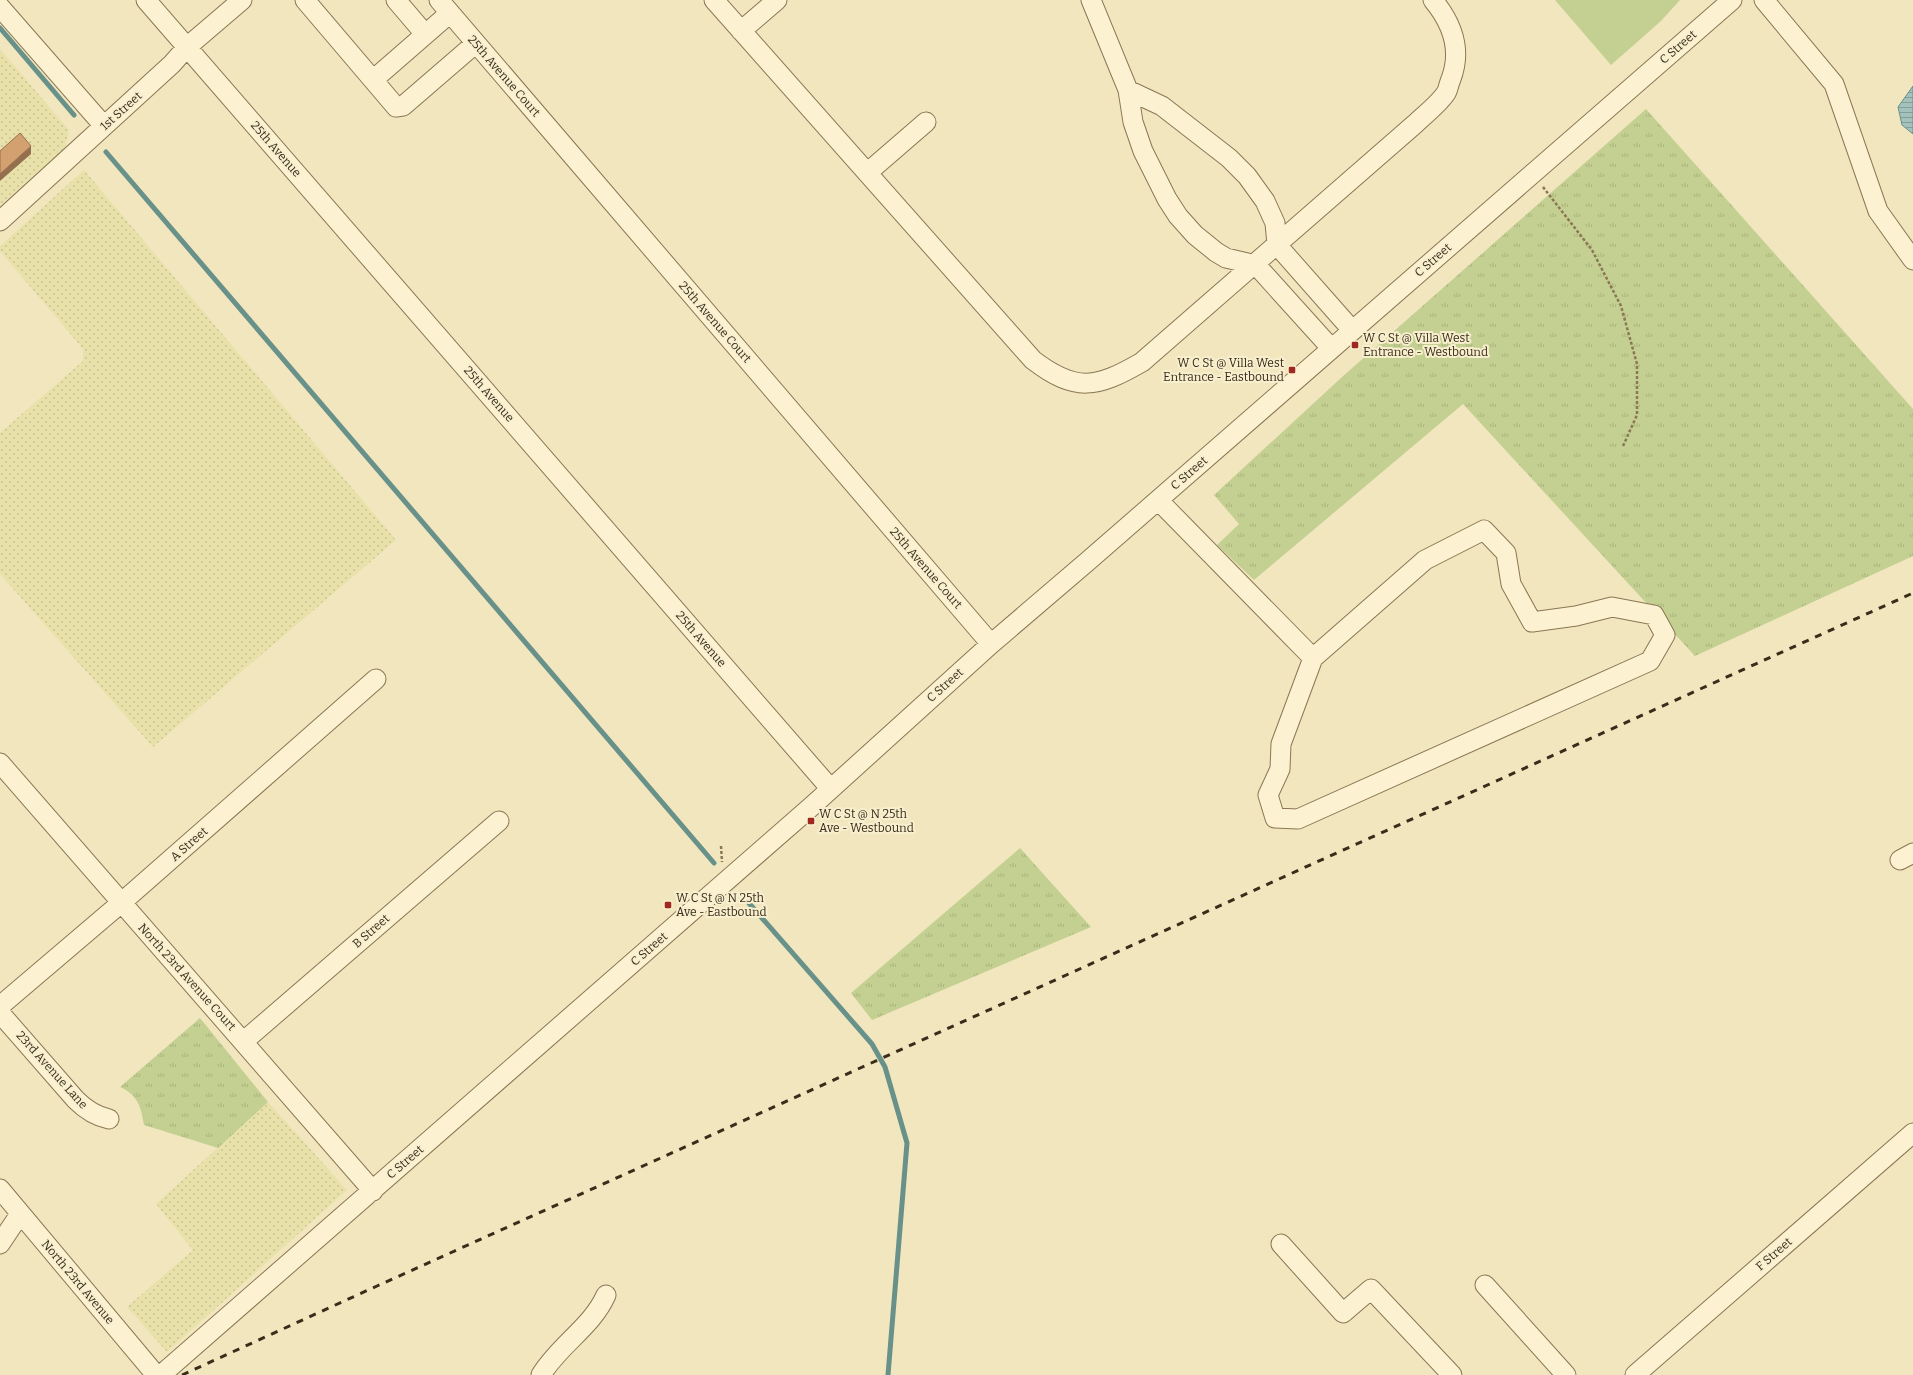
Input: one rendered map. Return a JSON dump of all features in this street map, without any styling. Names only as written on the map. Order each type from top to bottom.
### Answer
[{"type":"street","name":"25th Avenue","points":[[146,0],[830,788]]},
{"type":"street","name":"1st Street","points":[[0,221],[172,64],[187,47],[242,0]]},
{"type":"street","points":[[305,0],[396,107],[403,106],[476,43]]},
{"type":"street","points":[[396,0],[425,34]]},
{"type":"street","points":[[714,0],[1033,360],[1051,374],[1070,382],[1098,382],[1121,375],[1142,362],[1256,265],[1415,124],[1446,93],[1455,69],[1455,46],[1450,25],[1443,12],[1433,0]]},
{"type":"street","points":[[741,31],[777,0]]},
{"type":"street","points":[[1092,0],[1128,90],[1133,122],[1139,140],[1167,199],[1178,216],[1194,235],[1216,252],[1226,258],[1256,265],[1331,348]]},
{"type":"street","name":"C Street","points":[[162,1375],[373,1191],[991,644],[1732,0]]},
{"type":"street","points":[[1764,0],[1834,84],[1878,211],[1913,260]]},
{"type":"street","points":[[373,80],[425,34],[444,6]]},
{"type":"street","name":"25th Avenue Court","points":[[444,6],[991,644]]},
{"type":"street","points":[[0,7],[104,126]]},
{"type":"street","points":[[1128,90],[1162,106],[1229,158],[1247,176],[1265,201],[1275,223],[1278,245],[1352,330]]},
{"type":"street","points":[[867,173],[926,122]]},
{"type":"street","points":[[1158,500],[1313,658]]},
{"type":"street","points":[[1484,530],[1506,554],[1511,584],[1532,622],[1576,616],[1612,607],[1654,615],[1665,635],[1650,660],[1578,695],[1298,819],[1275,818],[1268,795],[1280,769],[1281,744],[1313,658],[1425,560],[1484,530]]},
{"type":"street","name":"A Street","points":[[0,1006],[121,903],[376,679]]},
{"type":"street","name":"North 23rd Avenue Court","points":[[0,764],[244,1041],[373,1191]]},
{"type":"street","name":"B Street","points":[[244,1041],[498,821]]},
{"type":"street","name":"23rd Avenue Lane","points":[[0,1013],[76,1100],[88,1111],[100,1117],[109,1119]]},
{"type":"street","name":"F Street","points":[[1635,1375],[1913,1133]]},
{"type":"street","name":"North 23rd Avenue","points":[[0,1190],[156,1375]]},
{"type":"street","points":[[0,1244],[20,1214]]},
{"type":"street","points":[[1281,1244],[1343,1313],[1371,1289],[1452,1375]]},
{"type":"street","points":[[1485,1285],[1566,1375]]},
{"type":"street","points":[[541,1375],[548,1363],[600,1309],[606,1295]]},
{"type":"path","points":[[1533,174],[1563,210],[1592,250],[1621,306],[1637,364],[1637,415],[1623,446]]},
{"type":"path","points":[[721,846],[722,864]]},
{"type":"shaded area","points":[[0,49],[69,130],[65,148],[0,205]]},
{"type":"shaded area","points":[[84,170],[396,540],[153,747],[0,574],[0,433],[83,361],[83,349],[0,251],[0,246]]},
{"type":"shaded area","points":[[268,1102],[347,1190],[167,1352],[127,1307],[193,1250],[156,1204]]},
{"type":"green space","points":[[1555,0],[1680,0],[1661,21],[1611,65]]},
{"type":"green space","points":[[1646,109],[1913,409],[1913,556],[1695,656],[1463,404],[1254,580],[1217,545],[1239,524],[1214,495],[1342,377]]},
{"type":"green space","points":[[1020,848],[1091,927],[872,1020],[851,993]]},
{"type":"green space","points":[[200,1018],[268,1102],[218,1148],[144,1125],[138,1102],[131,1094],[120,1087]]},
{"type":"water","points":[[1913,86],[1913,134],[1902,125],[1898,107]]},
{"type":"building","points":[[20,133],[31,146],[0,174],[0,151]]},
{"type":"waterway","points":[[0,28],[74,115]]},
{"type":"waterway","points":[[106,152],[714,863]]},
{"type":"waterway","points":[[741,894],[872,1044],[885,1067],[907,1143],[888,1375]]},
{"type":"railway","points":[[182,1375],[1913,593]]},
{"type":"place","name":"W C St @ Villa West Entrance - Westbound","points":[[1355,345]]},
{"type":"place","name":"W C St @ Villa West Entrance - Eastbound","points":[[1292,370]]},
{"type":"place","name":"W C St @ N 25th Ave - Westbound","points":[[811,821]]},
{"type":"place","name":"W C St @ N 25th Ave - Eastbound","points":[[668,905]]}]
